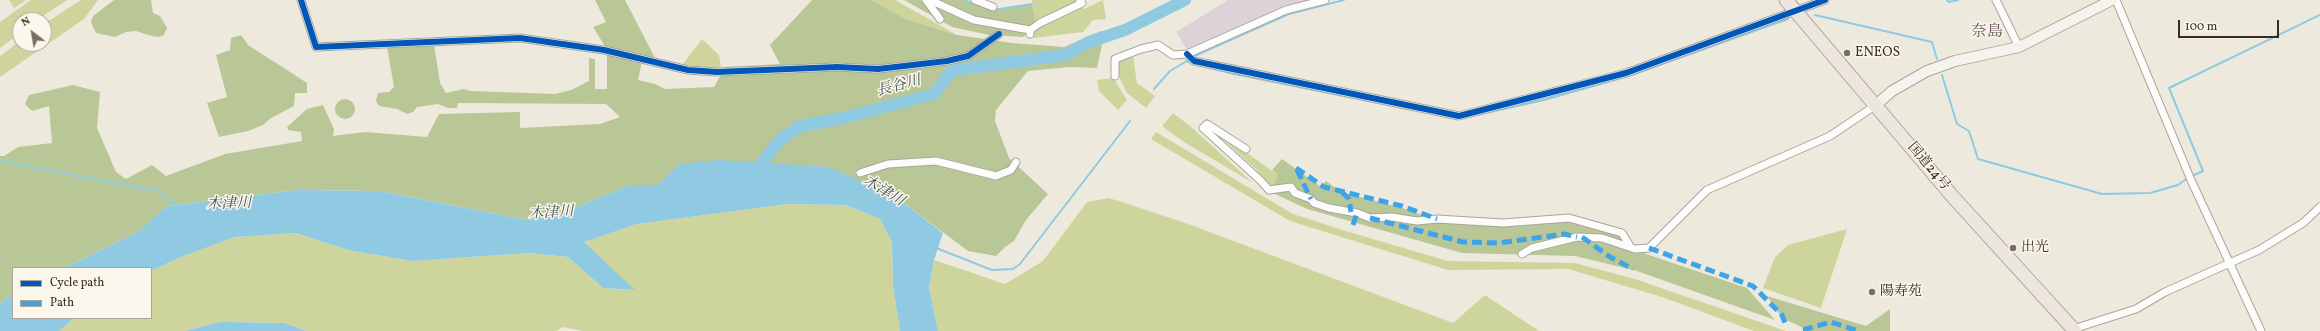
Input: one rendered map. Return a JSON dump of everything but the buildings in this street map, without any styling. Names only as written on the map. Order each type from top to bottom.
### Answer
[{"type":"highway","name":"国道24号","points":[[1790,5],[1997,247],[2074,330]]},
{"type":"street","points":[[301,0],[316,47],[520,38],[604,50],[688,70],[717,72],[837,67],[878,69],[946,61],[968,56],[999,34]]},
{"type":"street","points":[[926,0],[940,19]]},
{"type":"street","points":[[930,0],[974,20],[1030,32],[1040,23],[1060,15],[1082,3],[1080,0]]},
{"type":"street","points":[[975,0],[992,7]]},
{"type":"street","points":[[1114,76],[1115,59],[1142,49],[1158,45],[1173,55],[1187,54],[1286,10],[1326,0]]},
{"type":"street","points":[[1187,54],[1194,61],[1459,116],[1626,73],[1789,15],[1790,5],[1825,0]]},
{"type":"street","points":[[1996,0],[2019,47]]},
{"type":"street","points":[[1522,254],[1532,248],[1577,237],[1602,238],[1630,246],[1635,249],[1648,248],[1707,190],[1830,136],[1876,105],[1892,91],[1927,71],[1955,62],[2019,47],[2112,0]]},
{"type":"street","points":[[2116,0],[2191,180],[2261,331]]},
{"type":"street","points":[[1246,149],[1207,124],[1202,128],[1261,180],[1269,190],[1291,187],[1295,193],[1311,199],[1314,203],[1329,208],[1357,212],[1370,218],[1392,217],[1417,221],[1437,219],[1503,223],[1569,218],[1622,233],[1630,246]]},
{"type":"street","points":[[860,173],[888,164],[936,161],[996,176],[1011,170],[1016,162]]},
{"type":"street","points":[[2074,330],[2136,309],[2165,292],[2230,264],[2276,241],[2303,223],[2320,207]]},
{"type":"shaded area","points":[[1228,0],[1320,0],[1284,10],[1187,50],[1176,32]]},
{"type":"green space","points":[[9,0],[24,0],[25,1],[14,8]]},
{"type":"green space","points":[[31,0],[67,0],[49,12],[14,12]]},
{"type":"green space","points":[[81,0],[98,0],[84,19],[52,41],[52,19]]},
{"type":"green space","points":[[114,0],[151,0],[153,13],[160,16],[167,28],[164,35],[159,37],[152,36],[136,31],[126,32],[115,37],[96,33],[91,22],[93,16]]},
{"type":"green space","points":[[595,0],[625,0],[656,60],[606,48],[593,27],[606,22]]},
{"type":"green space","points":[[812,0],[871,0],[906,19],[957,35],[1012,43],[1064,47],[1101,31],[1104,36],[1097,68],[1069,67],[1028,71],[996,110],[995,121],[1009,158],[1048,194],[1026,220],[1014,241],[996,256],[968,251],[896,197],[680,164],[658,185],[630,185],[564,212],[527,220],[380,191],[297,190],[167,206],[138,232],[66,267],[12,267],[12,296],[0,303],[0,156],[4,156],[18,147],[52,143],[49,106],[32,111],[25,104],[29,95],[73,85],[100,92],[97,128],[116,172],[126,179],[152,165],[166,176],[225,154],[302,141],[301,132],[288,130],[287,127],[307,109],[323,105],[334,129],[333,136],[365,132],[427,137],[439,114],[520,112],[520,128],[600,124],[620,117],[606,104],[458,103],[457,108],[448,108],[438,104],[417,107],[413,112],[407,114],[397,109],[379,106],[376,101],[378,93],[389,92],[394,87],[387,46],[434,44],[440,83],[446,93],[464,89],[470,91],[555,94],[571,90],[589,81],[589,58],[595,59],[595,89],[607,89],[607,54],[642,61],[638,80],[655,84],[665,89],[714,87],[725,67],[780,64],[770,45]]},
{"type":"green space","points":[[871,0],[895,0],[957,35],[906,19]]},
{"type":"green space","points":[[904,0],[964,0],[993,10],[1032,4],[1034,12],[1034,29],[1023,37],[989,35],[952,27]]},
{"type":"green space","points":[[1032,0],[1075,0],[1084,9],[1103,0],[1106,19],[1093,20],[1083,32],[1033,38],[1034,12]]},
{"type":"green space","points":[[12,13],[12,39],[0,48],[0,22]]},
{"type":"green space","points":[[241,35],[248,45],[307,83],[307,93],[295,93],[294,106],[271,118],[263,125],[248,131],[219,137],[207,103],[227,97],[216,55],[230,50],[231,38]]},
{"type":"green space","points":[[702,39],[719,55],[721,67],[713,70],[688,68],[682,65]]},
{"type":"green space","points":[[12,47],[12,52],[36,52],[0,77],[0,56]]},
{"type":"green space","points":[[1133,56],[1137,83],[1155,96],[1146,108],[1127,93],[1117,73],[1119,60]]},
{"type":"green space","points":[[1113,78],[1127,100],[1118,110],[1099,91],[1097,80]]},
{"type":"green space","points":[[341,99],[349,99],[355,105],[355,113],[349,119],[341,119],[335,113],[335,105]]},
{"type":"green space","points":[[1173,113],[1190,126],[1253,183],[1184,142],[1162,126]]},
{"type":"green space","points":[[1205,123],[1278,175],[1269,191],[1258,171]]},
{"type":"green space","points":[[1156,132],[1293,214],[1349,232],[1448,261],[1575,263],[1635,279],[1786,331],[1754,331],[1662,297],[1568,269],[1448,270],[1290,221],[1151,139]]},
{"type":"green space","points":[[1282,159],[1321,187],[1326,181],[1341,192],[1402,208],[1436,220],[1568,221],[1626,236],[1636,248],[1646,254],[1747,288],[1775,320],[1637,271],[1575,256],[1462,253],[1307,209],[1269,191],[1278,175],[1272,170]]},
{"type":"green space","points":[[1109,198],[1183,222],[1453,323],[1485,295],[1539,331],[938,331],[929,288],[934,260],[1005,284],[1043,261],[1087,202]]},
{"type":"green space","points":[[787,204],[846,205],[880,219],[892,242],[893,286],[900,331],[583,331],[562,327],[557,331],[306,331],[285,323],[220,322],[184,331],[59,331],[73,319],[152,319],[152,271],[176,259],[235,237],[296,233],[348,250],[412,261],[530,253],[568,257],[603,288],[634,290],[584,242],[637,224]]},
{"type":"green space","points":[[1847,229],[1821,308],[1763,288],[1775,257],[1788,245]]},
{"type":"green space","points":[[1767,296],[1866,326],[1890,309],[1890,331],[1810,331],[1782,318]]},
{"type":"water","name":"木津川","points":[[719,160],[829,167],[896,197],[943,233],[934,260],[929,288],[938,331],[900,331],[893,286],[892,242],[880,219],[846,205],[787,204],[637,224],[584,242],[635,290],[603,288],[568,257],[530,253],[412,261],[348,250],[296,233],[235,237],[176,259],[152,271],[152,267],[66,267],[138,232],[167,206],[297,190],[380,191],[527,220],[564,212],[630,185],[658,185],[679,164]]},
{"type":"water","points":[[12,296],[12,319],[73,319],[59,331],[0,331],[0,303]]},
{"type":"water","points":[[220,322],[285,323],[306,331],[184,331]]},
{"type":"waterway","points":[[964,0],[976,4]]},
{"type":"waterway","name":"長谷川","points":[[752,174],[781,139],[800,126],[843,118],[934,94],[949,74],[955,70],[1065,55],[1089,42],[1125,30],[1185,0]]},
{"type":"waterway","points":[[1192,57],[1289,14],[1344,0]]},
{"type":"waterway","points":[[1947,0],[1949,2],[1958,0]]},
{"type":"waterway","points":[[993,10],[1032,4]]},
{"type":"waterway","points":[[1815,15],[1932,42],[1937,59]]},
{"type":"waterway","points":[[2192,176],[2203,171],[2169,88],[2320,15]]},
{"type":"waterway","points":[[1459,119],[1544,100],[1629,76],[1788,19]]},
{"type":"waterway","points":[[1186,61],[1192,63]]},
{"type":"waterway","points":[[1154,89],[1170,71],[1187,61]]},
{"type":"waterway","points":[[1210,68],[1413,110]]},
{"type":"waterway","points":[[1942,75],[1957,124],[1969,131],[1978,159],[2102,194],[2150,193],[2178,185],[2188,178]]},
{"type":"waterway","points":[[936,248],[992,270],[1013,269],[1020,264],[1130,121]]},
{"type":"waterway","points":[[0,161],[157,191],[179,207]]},
{"type":"marked path","points":[[1296,168],[1324,187],[1402,206],[1437,219]]},
{"type":"marked path","points":[[1297,170],[1311,199]]},
{"type":"marked path","points":[[1342,192],[1349,199],[1351,212]]},
{"type":"marked path","points":[[1353,225],[1357,213]]},
{"type":"marked path","points":[[1370,218],[1463,242],[1499,243],[1564,234],[1577,237]]},
{"type":"marked path","points":[[1582,237],[1610,257],[1633,269]]},
{"type":"marked path","points":[[1649,248],[1753,286],[1782,315],[1785,323]]},
{"type":"marked path","points":[[1803,330],[1831,322],[1858,331]]},
{"type":"cycle path","points":[[301,0],[316,47],[520,38],[604,50],[688,70],[717,72],[837,67],[878,69],[947,61],[968,56],[999,34]]},
{"type":"cycle path","points":[[1187,54],[1194,61],[1459,116],[1626,73],[1825,0]]},
{"type":"place","name":"ENEOS","points":[[1847,53]]},
{"type":"place","name":"出光","points":[[2013,248]]},
{"type":"place","name":"陽寿苑","points":[[1872,292]]},
{"type":"district","name":"奈島","points":[[1987,33]]}]
